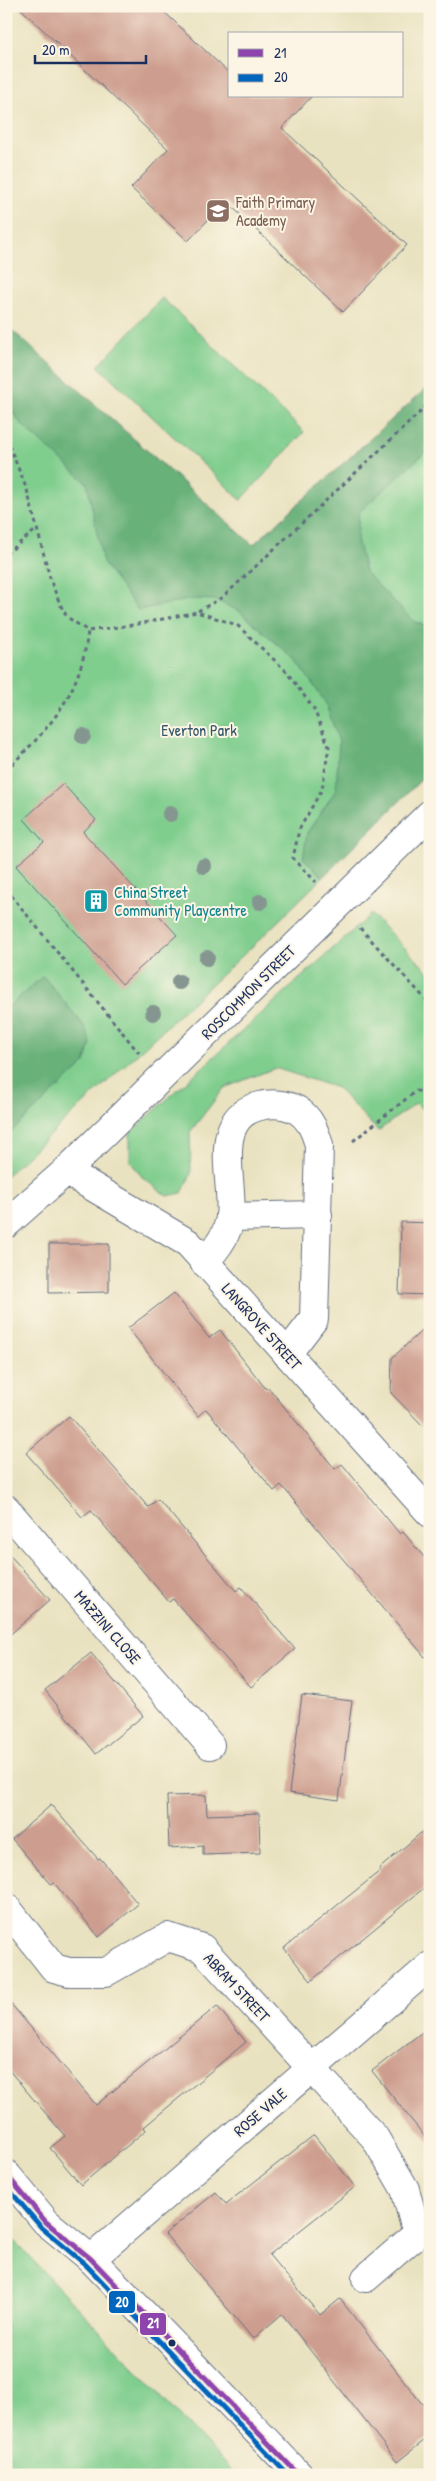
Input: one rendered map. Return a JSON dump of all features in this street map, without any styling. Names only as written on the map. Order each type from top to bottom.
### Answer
[{"type":"street","name":"ROSCOMMON STREET","points":[[6,1224],[66,1172],[430,814]]},
{"type":"street","points":[[204,1262],[218,1248],[230,1217],[228,1153],[231,1131],[237,1121],[257,1106],[269,1104],[284,1105],[297,1110],[308,1120],[316,1132],[319,1145],[314,1319],[287,1354]]},
{"type":"street","name":"LANGROVE STREET","points":[[66,1172],[188,1243],[430,1513]]},
{"type":"street","points":[[230,1217],[318,1215]]},
{"type":"street","name":"MAZZINI CLOSE","points":[[6,1509],[210,1745]]},
{"type":"street","name":"ABRAM STREET","points":[[6,1907],[54,1968],[68,1972],[106,1972],[168,1937],[202,1948],[374,2138],[405,2189],[424,2241]]},
{"type":"street","name":"ROSE VALE","points":[[91,2259],[430,1966]]},
{"type":"street","points":[[6,2174],[46,2222],[91,2259],[299,2475]]},
{"type":"street","points":[[366,2278],[424,2241]]},
{"type":"path","points":[[6,438],[27,490],[51,582],[61,606],[67,617],[88,631],[133,625],[198,612],[223,597],[430,403]]},
{"type":"path","points":[[6,554],[37,529]]},
{"type":"path","points":[[198,612],[237,626],[285,670],[314,709],[329,747],[322,789],[298,830],[293,858],[430,1004]]},
{"type":"path","points":[[6,770],[47,730],[65,702],[83,663],[88,631]]},
{"type":"path","points":[[6,889],[160,1079]]},
{"type":"green space","points":[[162,298],[304,432],[241,500],[98,366]]},
{"type":"green space","name":"Everton Park","points":[[6,325],[253,545],[430,385],[430,771],[258,941],[6,1176]]},
{"type":"green space","points":[[6,325],[253,545],[430,385],[430,448],[359,512],[357,539],[365,572],[413,621],[430,628],[430,771],[323,877],[303,858],[307,833],[336,790],[339,742],[325,702],[296,660],[239,611],[215,600],[193,599],[138,610],[103,563],[87,483],[21,424],[6,402]]},
{"type":"green space","points":[[371,914],[430,973],[430,1116],[416,1103],[378,1131],[337,1088],[275,1068],[224,1088],[190,1132],[191,1174],[182,1193],[167,1196],[142,1177],[130,1160],[130,1133]]},
{"type":"green space","points":[[43,976],[85,1027],[91,1044],[85,1063],[6,1137],[6,1009]]},
{"type":"green space","points":[[6,2232],[236,2475],[6,2475]]},
{"type":"building","points":[[18,6],[158,6],[228,72],[228,98],[310,98],[282,128],[407,245],[343,312],[226,201],[188,241],[131,188],[168,149]]},
{"type":"building","name":"China Street Community Playcentre","points":[[63,784],[96,820],[83,832],[177,935],[122,984],[16,866],[44,842],[24,819]]},
{"type":"building","points":[[401,1222],[430,1223],[430,1295],[399,1294]]},
{"type":"building","points":[[49,1244],[109,1244],[109,1292],[49,1293]]},
{"type":"building","points":[[174,1293],[209,1338],[220,1330],[266,1389],[268,1387],[335,1469],[342,1464],[400,1534],[403,1532],[430,1564],[430,1663],[281,1485],[274,1491],[206,1409],[198,1416],[128,1328]]},
{"type":"building","points":[[430,1323],[430,1433],[391,1393],[392,1358]]},
{"type":"building","points":[[69,1416],[148,1507],[158,1499],[236,1591],[241,1587],[295,1649],[251,1687],[173,1599],[169,1602],[91,1510],[82,1517],[26,1453]]},
{"type":"building","points":[[6,1551],[50,1600],[6,1638]]},
{"type":"building","points":[[91,1653],[143,1716],[96,1754],[45,1690]]},
{"type":"building","points":[[302,1695],[352,1701],[339,1800],[289,1793]]},
{"type":"building","points":[[206,1795],[207,1815],[259,1813],[260,1853],[203,1855],[203,1846],[169,1848],[167,1796]]},
{"type":"building","points":[[51,1805],[98,1859],[100,1858],[138,1904],[99,1937],[54,1883],[51,1884],[12,1839]]},
{"type":"building","points":[[430,1825],[430,1883],[311,1981],[284,1948],[380,1871],[379,1869]]},
{"type":"building","points":[[6,1998],[96,2105],[217,2006],[246,2042],[144,2127],[146,2130],[81,2185],[50,2148],[65,2136],[6,2067]]},
{"type":"building","points":[[430,2026],[430,2143],[372,2071]]},
{"type":"building","points":[[314,2135],[355,2187],[269,2255],[320,2315],[340,2299],[430,2414],[430,2436],[397,2462],[282,2314],[253,2339],[165,2234],[216,2192],[226,2204]]},
{"type":"transit line","name":"21","points":[[6,2174],[46,2222],[91,2259],[299,2475]]},
{"type":"transit line","name":"20","points":[[6,2186],[41,2227],[86,2265],[288,2475]]},
{"type":"place","name":"Faith Primary Academy","points":[[218,211]]},
{"type":"place","name":"China Street Community Playcentre","points":[[96,901]]}]
